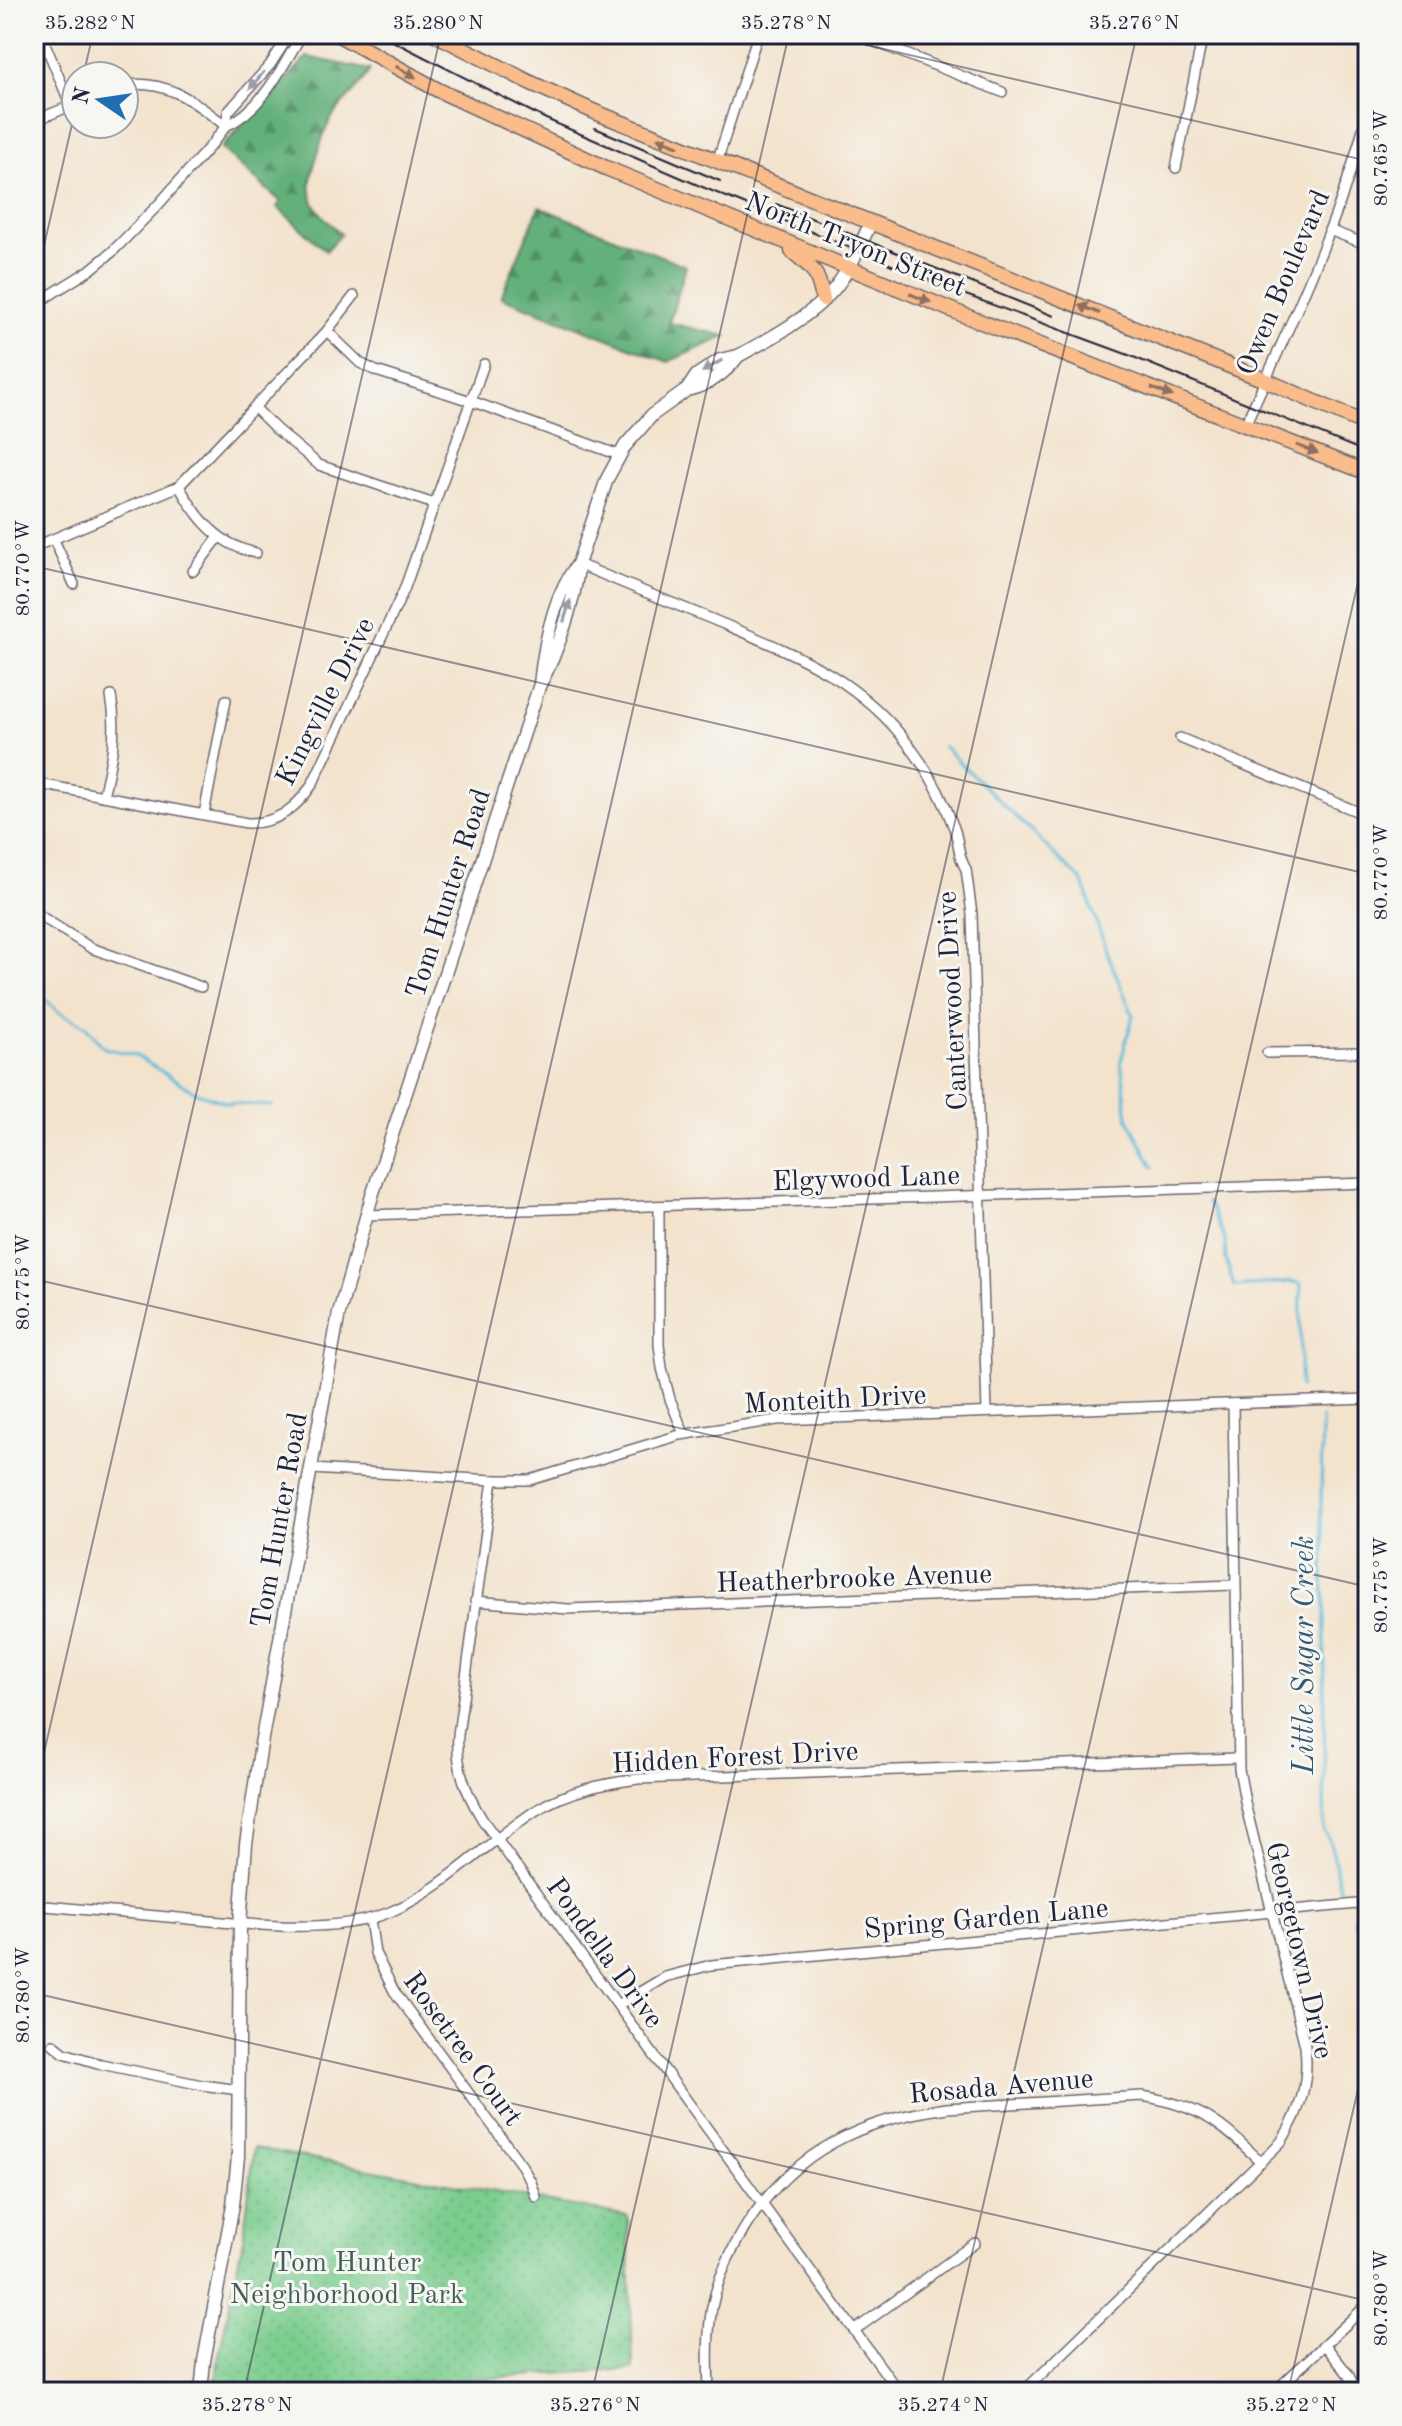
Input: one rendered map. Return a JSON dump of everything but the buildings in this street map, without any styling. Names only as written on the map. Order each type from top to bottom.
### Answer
[{"type":"main road","name":"North Tryon Street","points":[[337,34],[438,90],[548,143],[847,269],[1368,473]]},
{"type":"main road","name":"North Tryon Street","points":[[435,34],[582,106],[1265,380],[1368,425]]},
{"type":"main road","points":[[776,239],[814,269],[823,299]]},
{"type":"street","points":[[41,34],[60,76]]},
{"type":"street","points":[[226,126],[228,112],[270,65],[290,34]]},
{"type":"street","points":[[34,305],[90,270],[112,252],[188,173],[226,126],[241,119],[255,103],[302,34]]},
{"type":"street","points":[[717,162],[758,34]]},
{"type":"street","points":[[855,34],[1002,92]]},
{"type":"street","points":[[1176,168],[1203,34]]},
{"type":"street","points":[[140,84],[166,88],[186,96],[226,126]]},
{"type":"street","name":"Owen Boulevard","points":[[1245,425],[1329,230],[1368,109]]},
{"type":"street","points":[[34,121],[60,110]]},
{"type":"street","name":"Tom Hunter Road","points":[[201,2392],[233,2205],[238,2157],[240,1924],[250,1813],[339,1313],[366,1215],[540,684],[550,667],[577,581],[578,564],[607,479],[619,455],[652,415],[687,390],[702,386],[729,369],[738,356],[779,333],[835,288],[871,222]]},
{"type":"street","points":[[1329,230],[1368,245]]},
{"type":"street","points":[[34,547],[179,486],[327,331],[354,296]]},
{"type":"street","points":[[327,331],[367,367],[619,455]]},
{"type":"street","name":"Kingville Drive","points":[[34,783],[238,822],[270,821],[288,812],[312,785],[404,590],[484,364]]},
{"type":"street","points":[[254,407],[319,465],[434,504]]},
{"type":"street","points":[[179,486],[197,517],[219,537],[233,547],[256,553]]},
{"type":"street","points":[[193,571],[219,537]]},
{"type":"street","points":[[54,540],[74,584]]},
{"type":"street","name":"Canterwood Drive","points":[[578,564],[824,669],[863,697],[890,723],[929,774],[954,827],[971,899],[987,1412]]},
{"type":"street","points":[[103,796],[115,737],[111,696]]},
{"type":"street","points":[[204,814],[226,700]]},
{"type":"street","points":[[1180,738],[1368,816]]},
{"type":"street","points":[[34,912],[91,948],[201,987]]},
{"type":"street","points":[[1267,1053],[1368,1052]]},
{"type":"street","name":"Elgywood Lane","points":[[366,1215],[1368,1183]]},
{"type":"street","points":[[659,1206],[659,1345],[670,1399],[684,1434]]},
{"type":"street","name":"Monteith Drive","points":[[312,1469],[530,1480],[684,1434],[800,1418],[1368,1399]]},
{"type":"street","name":"Georgetown Drive","points":[[1023,2392],[1281,2142],[1292,2125],[1304,2091],[1305,2046],[1246,1807],[1238,1758],[1233,1404]]},
{"type":"street","name":"Pondella Drive","points":[[493,1480],[458,1735],[458,1762],[467,1793],[497,1840],[899,2392]]},
{"type":"street","name":"Heatherbrooke Avenue","points":[[475,1601],[568,1609],[1235,1585]]},
{"type":"street","name":"Hidden Forest Drive","points":[[34,1905],[240,1924],[333,1926],[370,1919],[411,1901],[536,1810],[598,1785],[638,1779],[1238,1758]]},
{"type":"street","name":"Spring Garden Lane","points":[[618,2005],[665,1977],[711,1965],[1368,1903]]},
{"type":"street","name":"Rosetree Court","points":[[370,1919],[375,1953],[389,1982],[522,2166],[536,2197]]},
{"type":"street","points":[[53,2044],[64,2053],[101,2064],[239,2090]]},
{"type":"street","name":"Rosada Avenue","points":[[709,2392],[708,2342],[712,2306],[738,2239],[762,2202],[785,2177],[807,2159],[854,2131],[918,2112],[947,2108],[1142,2096],[1193,2108],[1231,2132],[1261,2162]]},
{"type":"street","points":[[855,2330],[975,2243]]},
{"type":"street","points":[[1274,2392],[1368,2304]]},
{"type":"street","points":[[1325,2345],[1344,2367],[1357,2392]]},
{"type":"green space","points":[[307,57],[370,70],[329,122],[311,179],[312,198],[316,206],[341,234],[326,251],[277,207],[281,202],[221,148]]},
{"type":"green space","points":[[539,207],[686,266],[669,323],[727,336],[668,362],[501,297]]},
{"type":"green space","name":"Tom Hunter Neighborhood Park","points":[[254,2148],[628,2216],[633,2369],[215,2392],[219,2355],[244,2234]]},
{"type":"waterway","name":"Little Sugar Creek","points":[[943,746],[1083,882],[1107,953],[1133,1015],[1121,1061],[1128,1119],[1153,1167]]},
{"type":"waterway","points":[[34,989],[60,1013],[85,1025],[104,1048],[135,1055],[195,1092],[227,1103],[272,1106]]},
{"type":"waterway","name":"Little Sugar Creek","points":[[1208,1202],[1225,1240],[1226,1260],[1234,1286],[1301,1284],[1300,1387]]},
{"type":"waterway","name":"Little Sugar Creek","points":[[1322,1418],[1324,1830],[1333,1852],[1340,1889]]},
{"type":"waterway","name":"Little Sugar Creek","points":[[1353,1919],[1368,1954]]},
{"type":"tram line","points":[[379,34],[546,119],[700,186],[955,291],[1126,354],[1368,453]]},
{"type":"tram line","points":[[595,128],[720,181]]},
{"type":"tram line","points":[[776,204],[1054,316]]}]
